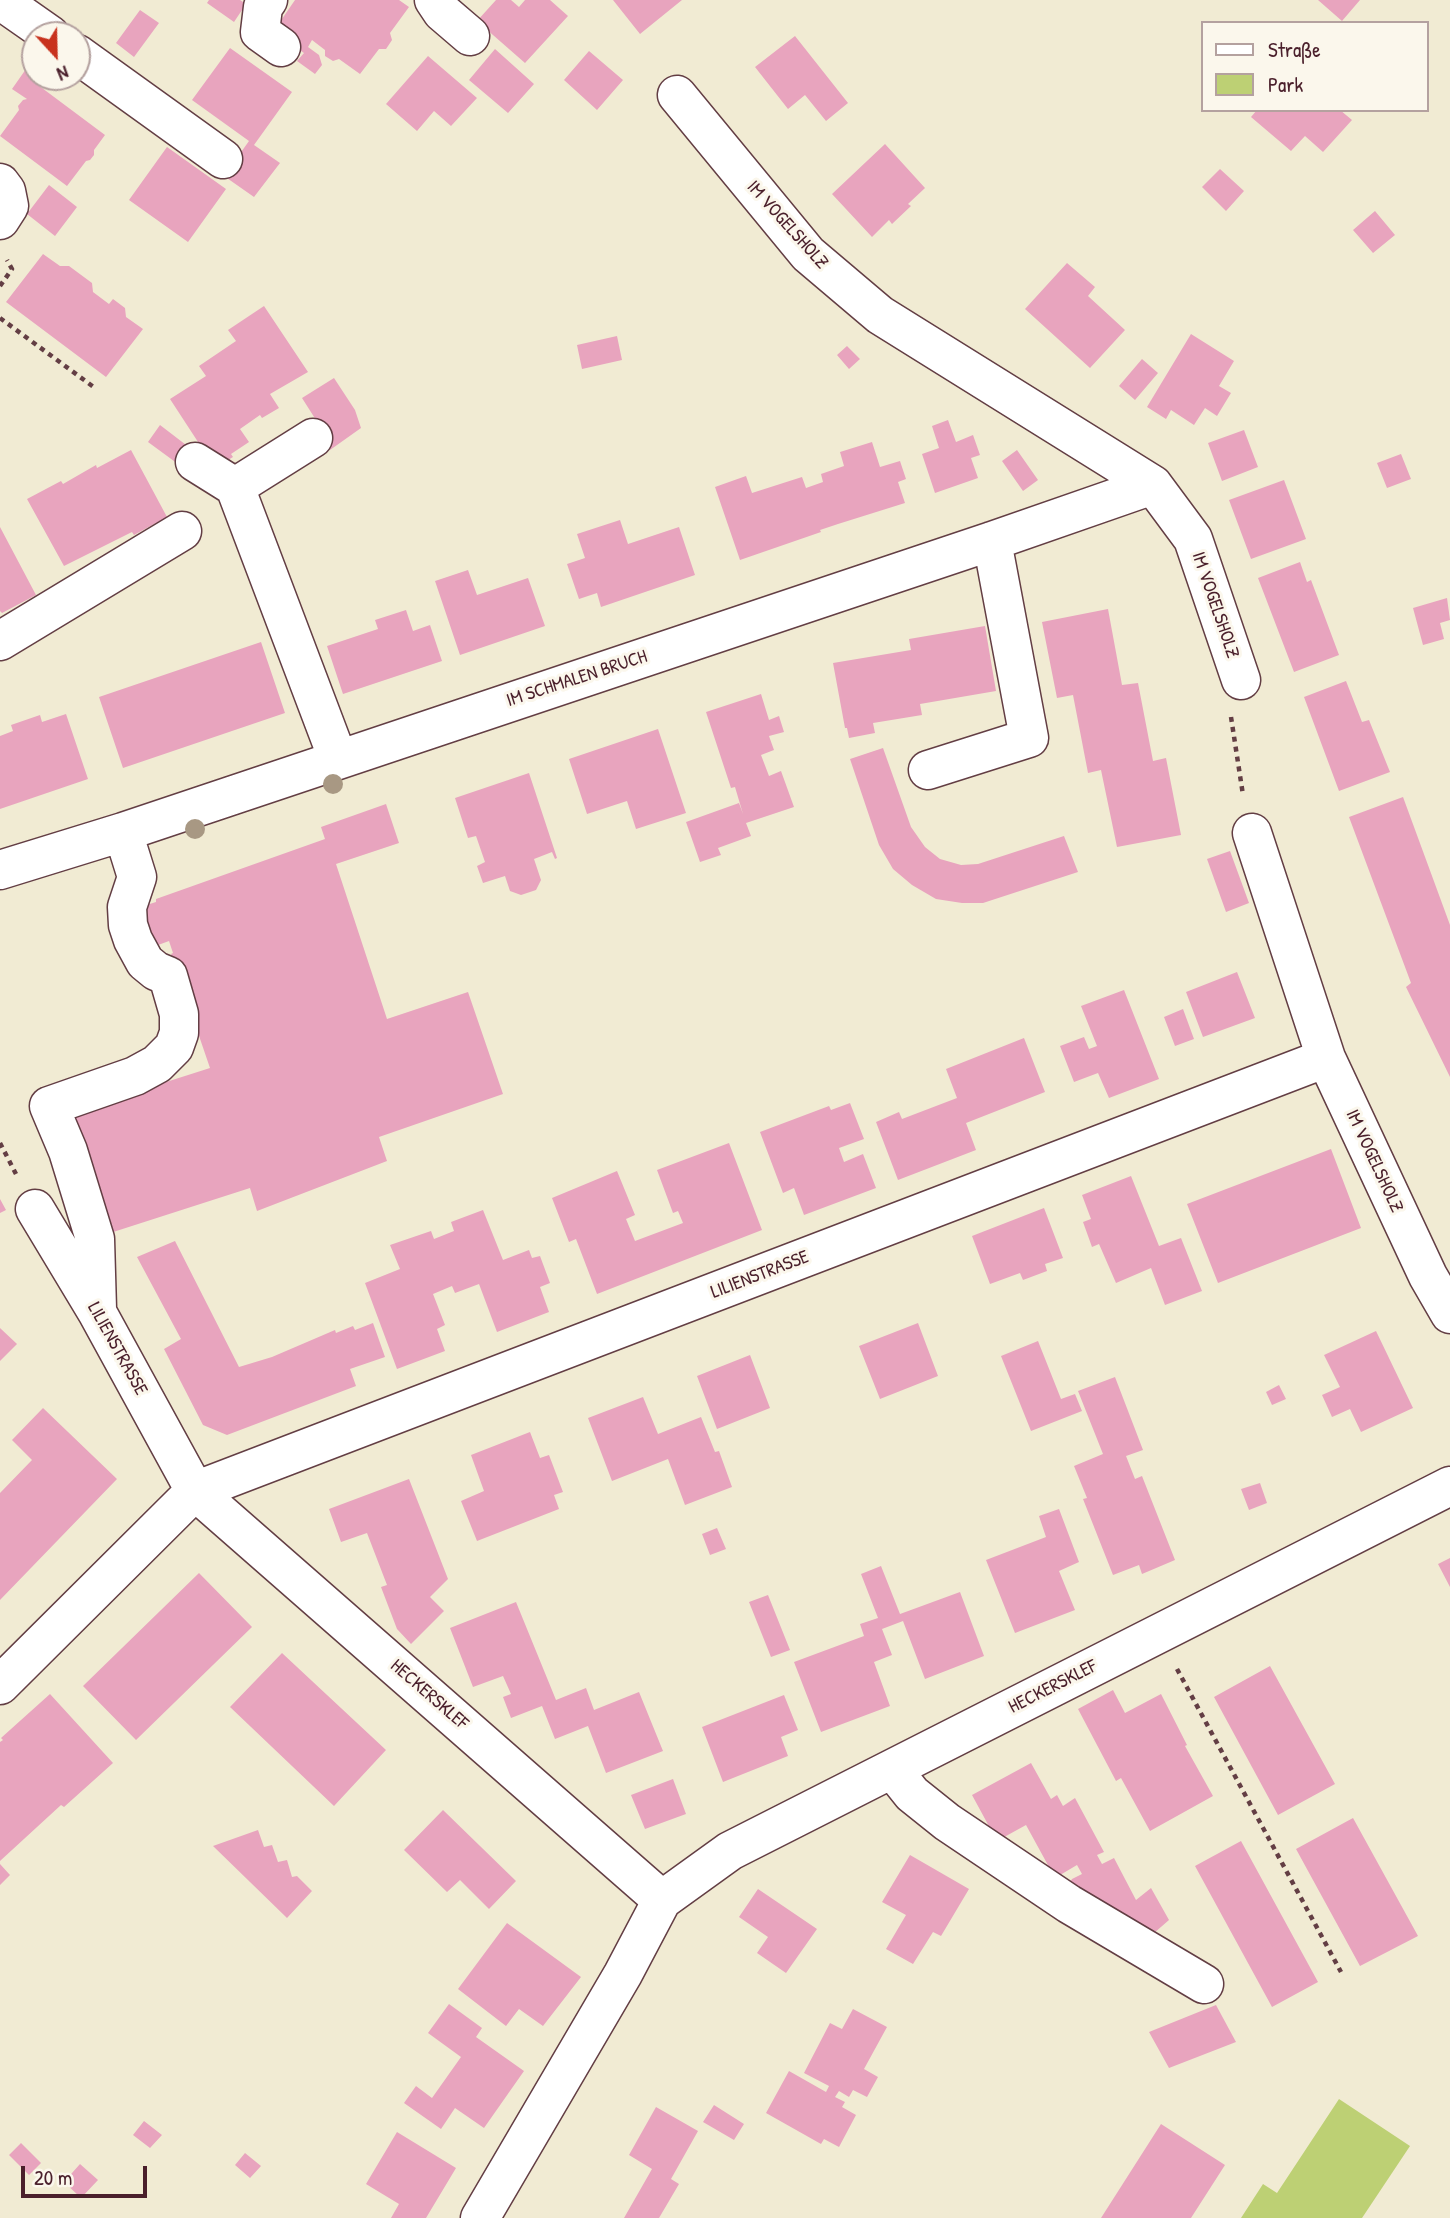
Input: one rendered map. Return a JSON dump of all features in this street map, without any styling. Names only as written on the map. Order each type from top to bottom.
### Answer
[{"type":"street","points":[[0,0],[30,21]]},
{"type":"street","points":[[268,0],[263,7],[261,32],[281,47]]},
{"type":"street","points":[[434,0],[442,12],[470,36]]},
{"type":"street","points":[[91,64],[229,151]]},
{"type":"street","name":"IM VOGELSHOLZ","points":[[677,95],[808,254],[880,315],[1153,485],[1193,539],[1241,680]]},
{"type":"street","points":[[0,183],[6,191],[9,206],[0,220]]},
{"type":"street","points":[[234,486],[313,438]]},
{"type":"street","points":[[195,462],[234,486],[338,759]]},
{"type":"street","name":"IM SCHMALEN BRUCH","points":[[0,870],[122,832],[1153,485]]},
{"type":"street","points":[[0,641],[182,531]]},
{"type":"street","points":[[928,769],[1029,738],[992,541]]},
{"type":"street","points":[[97,1312],[95,1239],[68,1151],[49,1106],[135,1076],[157,1064],[174,1047],[179,1033],[179,1014],[168,976],[145,962],[132,940],[127,906],[136,877],[122,832]]},
{"type":"street","name":"IM VOGELSHOLZ","points":[[1252,833],[1326,1058],[1429,1276],[1450,1314]]},
{"type":"street","name":"LILIENSTRASSE","points":[[0,1685],[195,1491],[1326,1058]]},
{"type":"street","name":"LILIENSTRASSE","points":[[35,1209],[97,1312],[195,1491]]},
{"type":"street","name":"HECKERSKLEF","points":[[480,2218],[622,1975],[662,1900],[730,1851],[1450,1486]]},
{"type":"street","name":"HECKERSKLEF","points":[[195,1491],[662,1900]]},
{"type":"street","points":[[892,1769],[912,1794],[947,1822],[1069,1905],[1204,1984]]},
{"type":"path","points":[[0,286],[12,269],[6,259]]},
{"type":"path","points":[[0,318],[95,388]]},
{"type":"path","name":"IM VOGELSHOLZ","points":[[1241,680],[1229,705],[1245,810],[1252,833]]},
{"type":"path","points":[[1158,1634],[1341,1972]]},
{"type":"green space","points":[[1339,2099],[1410,2146],[1362,2218],[1241,2218],[1263,2184],[1277,2193]]},
{"type":"building","points":[[209,0],[240,0],[246,4],[234,22],[207,3]]},
{"type":"building","points":[[295,0],[399,0],[409,7],[390,33],[392,40],[386,49],[379,49],[360,74],[339,59],[333,61],[325,56],[325,50],[312,40],[308,47],[319,55],[322,65],[315,74],[297,61],[304,53],[273,32]]},
{"type":"building","points":[[496,0],[511,0],[519,7],[525,0],[550,0],[568,16],[525,63],[477,21]]},
{"type":"building","points":[[613,0],[682,0],[640,34]]},
{"type":"building","points":[[1318,0],[1360,0],[1342,21]]},
{"type":"building","points":[[140,10],[159,23],[134,57],[116,43]]},
{"type":"building","points":[[795,36],[848,103],[826,121],[805,95],[788,109],[755,67]]},
{"type":"building","points":[[230,48],[292,92],[254,145],[280,163],[254,197],[224,176],[249,141],[192,100]]},
{"type":"building","points":[[495,49],[534,84],[508,113],[469,80]]},
{"type":"building","points":[[589,51],[623,80],[597,110],[564,80]]},
{"type":"building","points":[[428,56],[477,98],[451,126],[434,111],[417,131],[386,104]]},
{"type":"building","points":[[21,76],[21,91],[46,91],[105,135],[94,150],[94,155],[67,186],[0,136],[19,110],[18,106],[27,99],[12,89]]},
{"type":"building","points":[[1255,112],[1342,112],[1352,120],[1323,152],[1305,136],[1291,151],[1251,117]]},
{"type":"building","points":[[885,144],[925,188],[892,224],[889,220],[872,237],[832,194]]},
{"type":"building","points":[[167,147],[226,189],[188,242],[129,200]]},
{"type":"building","points":[[1220,169],[1244,191],[1226,211],[1202,187]]},
{"type":"building","points":[[49,185],[77,207],[55,236],[27,214]]},
{"type":"building","points":[[1375,211],[1395,235],[1373,253],[1353,230]]},
{"type":"building","points":[[43,254],[60,266],[69,266],[92,283],[93,292],[109,304],[113,299],[125,308],[126,317],[143,329],[106,377],[6,302]]},
{"type":"building","points":[[1067,263],[1095,287],[1088,296],[1125,330],[1090,368],[1025,309]]},
{"type":"building","points":[[264,306],[308,372],[270,394],[279,408],[262,418],[260,415],[240,429],[249,442],[231,454],[233,457],[215,468],[170,399],[206,376],[199,366],[236,341],[228,330]]},
{"type":"building","points":[[1191,334],[1234,361],[1219,386],[1231,393],[1217,416],[1205,408],[1194,425],[1171,410],[1166,419],[1147,407]]},
{"type":"building","points":[[617,336],[622,360],[582,369],[577,345]]},
{"type":"building","points":[[847,346],[860,359],[849,369],[837,355]]},
{"type":"building","points":[[1142,359],[1158,373],[1135,400],[1119,386]]},
{"type":"building","points":[[334,378],[355,410],[361,428],[330,450],[319,434],[323,431],[302,398]]},
{"type":"building","points":[[948,420],[956,442],[973,435],[980,455],[971,458],[978,478],[935,493],[922,454],[939,448],[932,426]]},
{"type":"building","points":[[160,425],[190,448],[178,464],[148,442]]},
{"type":"building","points":[[1244,430],[1258,467],[1222,481],[1208,443]]},
{"type":"building","points":[[872,442],[880,467],[900,461],[906,479],[898,482],[905,503],[820,530],[821,532],[740,560],[715,487],[746,476],[752,493],[802,477],[806,488],[823,482],[821,474],[844,466],[840,452]]},
{"type":"building","points":[[131,450],[167,517],[64,566],[27,499]]},
{"type":"building","points":[[1017,450],[1038,480],[1023,491],[1002,461]]},
{"type":"building","points":[[1401,454],[1411,479],[1387,488],[1377,463]]},
{"type":"building","points":[[1284,480],[1306,539],[1251,559],[1229,500]]},
{"type":"building","points":[[620,520],[628,544],[679,527],[695,575],[601,607],[597,593],[579,599],[567,564],[585,558],[577,534]]},
{"type":"building","points":[[0,527],[36,595],[2,613],[0,611]]},
{"type":"building","points":[[1300,562],[1307,582],[1311,580],[1339,655],[1294,672],[1258,578]]},
{"type":"building","points":[[468,570],[477,595],[528,578],[545,626],[460,655],[435,581]]},
{"type":"building","points":[[1447,598],[1450,620],[1440,623],[1444,639],[1423,645],[1413,608]]},
{"type":"building","points":[[1108,609],[1122,685],[1138,683],[1153,761],[1166,758],[1181,835],[1117,847],[1101,770],[1088,773],[1073,695],[1057,698],[1042,622]]},
{"type":"building","points":[[406,610],[413,631],[430,625],[442,661],[343,694],[327,646],[378,629],[375,620]]},
{"type":"building","points":[[985,626],[996,691],[920,704],[922,715],[873,723],[875,733],[849,738],[833,663],[911,650],[909,639]]},
{"type":"building","points":[[261,642],[285,713],[123,768],[99,697]]},
{"type":"building","points":[[1346,681],[1362,722],[1369,720],[1390,772],[1339,791],[1304,697]]},
{"type":"building","points":[[761,694],[769,720],[779,716],[784,732],[769,736],[774,750],[761,755],[769,776],[781,771],[794,807],[746,823],[751,836],[718,848],[721,855],[700,862],[686,822],[739,803],[743,814],[735,787],[731,788],[706,712]]},
{"type":"building","points":[[66,714],[88,779],[0,809],[0,736],[13,731],[11,725],[40,715],[42,722]]},
{"type":"building","points":[[658,729],[686,813],[636,829],[627,801],[587,814],[569,759]]},
{"type":"building","points":[[883,748],[911,827],[925,847],[940,859],[961,865],[978,864],[1064,836],[1078,872],[983,903],[936,899],[912,885],[893,869],[879,845],[850,759]]},
{"type":"building","points":[[529,773],[557,858],[555,859],[552,852],[534,859],[541,880],[536,890],[521,895],[510,891],[505,876],[483,883],[477,866],[485,862],[476,836],[468,838],[455,798]]},
{"type":"building","points":[[1403,797],[1450,925],[1450,1077],[1406,987],[1411,983],[1349,817]]},
{"type":"building","points":[[386,804],[399,843],[336,864],[387,1019],[468,992],[503,1094],[379,1137],[387,1161],[257,1211],[250,1188],[107,1234],[66,1114],[210,1068],[169,941],[150,948],[137,908],[325,839],[321,827]]},
{"type":"building","points":[[1230,851],[1249,903],[1226,912],[1207,859]]},
{"type":"building","points":[[1237,972],[1255,1018],[1203,1037],[1186,992]]},
{"type":"building","points":[[1124,990],[1159,1079],[1109,1098],[1098,1073],[1074,1082],[1060,1046],[1084,1037],[1089,1049],[1097,1046],[1081,1006]]},
{"type":"building","points":[[1183,1009],[1194,1039],[1175,1046],[1164,1017]]},
{"type":"building","points":[[1024,1038],[1045,1092],[966,1123],[976,1150],[898,1180],[876,1122],[899,1112],[902,1119],[957,1098],[946,1069]]},
{"type":"building","points":[[850,1103],[864,1139],[839,1148],[844,1162],[863,1154],[876,1188],[804,1215],[794,1188],[783,1193],[760,1132],[829,1106],[831,1110]]},
{"type":"building","points":[[729,1143],[762,1230],[597,1294],[576,1239],[569,1242],[552,1198],[617,1171],[635,1215],[626,1219],[635,1241],[683,1223],[678,1211],[673,1213],[657,1170]]},
{"type":"building","points":[[1331,1149],[1361,1228],[1218,1283],[1187,1204]]},
{"type":"building","points":[[1131,1176],[1159,1246],[1181,1238],[1202,1291],[1165,1305],[1151,1268],[1116,1283],[1099,1244],[1092,1247],[1083,1222],[1091,1219],[1082,1195]]},
{"type":"building","points":[[0,1199],[6,1210],[0,1213]]},
{"type":"building","points":[[1044,1208],[1063,1258],[1045,1264],[1047,1271],[1023,1280],[1020,1273],[990,1284],[972,1236]]},
{"type":"building","points":[[483,1210],[503,1260],[529,1250],[532,1258],[540,1256],[550,1283],[540,1287],[549,1312],[497,1332],[479,1284],[455,1293],[452,1286],[433,1294],[445,1325],[437,1329],[445,1351],[397,1369],[365,1283],[400,1269],[390,1245],[431,1231],[434,1239],[454,1231],[451,1222]]},
{"type":"building","points":[[175,1241],[239,1367],[272,1357],[335,1330],[336,1333],[353,1326],[355,1330],[373,1323],[385,1357],[350,1369],[356,1386],[227,1435],[203,1425],[164,1349],[181,1339],[137,1257]]},
{"type":"building","points":[[918,1323],[938,1376],[880,1399],[859,1346]]},
{"type":"building","points":[[0,1328],[17,1344],[0,1361]]},
{"type":"building","points":[[1376,1331],[1413,1408],[1361,1432],[1350,1409],[1332,1417],[1322,1395],[1340,1387],[1324,1355]]},
{"type":"building","points":[[1038,1341],[1061,1399],[1075,1394],[1082,1411],[1031,1431],[1001,1356]]},
{"type":"building","points":[[750,1355],[770,1408],[717,1429],[697,1376]]},
{"type":"building","points":[[1115,1377],[1143,1450],[1126,1456],[1135,1479],[1142,1476],[1175,1560],[1142,1574],[1139,1565],[1113,1575],[1083,1499],[1087,1498],[1074,1466],[1103,1454],[1078,1391]]},
{"type":"building","points":[[1279,1385],[1286,1399],[1272,1405],[1266,1392]]},
{"type":"building","points":[[643,1397],[658,1434],[701,1417],[715,1452],[719,1451],[732,1487],[685,1505],[668,1459],[612,1481],[588,1418]]},
{"type":"building","points":[[43,1408],[117,1479],[0,1600],[0,1493],[32,1460],[12,1440]]},
{"type":"building","points":[[530,1432],[540,1458],[549,1455],[563,1492],[554,1495],[559,1509],[477,1541],[461,1501],[484,1491],[471,1455]]},
{"type":"building","points":[[409,1479],[448,1579],[430,1597],[444,1611],[411,1644],[397,1629],[381,1587],[387,1585],[367,1533],[341,1542],[329,1509]]},
{"type":"building","points":[[1260,1483],[1267,1503],[1249,1510],[1241,1489]]},
{"type":"building","points":[[1059,1509],[1079,1562],[1059,1571],[1075,1610],[1015,1633],[986,1560],[1046,1537],[1039,1516]]},
{"type":"building","points":[[717,1528],[726,1549],[710,1555],[702,1534]]},
{"type":"building","points":[[1450,1558],[1450,1587],[1438,1564]]},
{"type":"building","points":[[881,1566],[900,1614],[960,1592],[984,1656],[925,1679],[903,1621],[882,1629],[892,1655],[874,1662],[890,1706],[821,1732],[794,1662],[864,1636],[860,1624],[878,1618],[861,1574]]},
{"type":"building","points":[[199,1573],[252,1627],[136,1740],[83,1686]]},
{"type":"building","points":[[768,1595],[790,1650],[771,1657],[749,1602]]},
{"type":"building","points":[[516,1602],[556,1700],[586,1688],[594,1710],[639,1692],[663,1751],[606,1773],[588,1726],[555,1739],[542,1706],[511,1718],[503,1697],[511,1694],[503,1676],[473,1687],[450,1628]]},
{"type":"building","points":[[282,1653],[386,1750],[334,1806],[230,1707]]},
{"type":"building","points":[[1270,1666],[1335,1784],[1278,1815],[1214,1697]]},
{"type":"building","points":[[1113,1690],[1125,1713],[1161,1694],[1187,1745],[1185,1746],[1213,1796],[1150,1831],[1121,1778],[1116,1781],[1078,1709]]},
{"type":"building","points":[[50,1694],[113,1763],[64,1807],[61,1805],[0,1861],[1,1738]]},
{"type":"building","points":[[784,1695],[798,1730],[781,1737],[788,1756],[723,1782],[702,1727]]},
{"type":"building","points":[[1031,1763],[1051,1799],[1057,1795],[1063,1806],[1075,1798],[1104,1852],[1097,1855],[1102,1864],[1114,1858],[1136,1900],[1151,1888],[1169,1920],[1146,1940],[1068,1886],[1072,1879],[1082,1874],[1077,1865],[1055,1878],[1026,1825],[997,1841],[972,1795]]},
{"type":"building","points":[[673,1779],[686,1814],[645,1829],[631,1795]]},
{"type":"building","points":[[443,1810],[516,1881],[489,1909],[460,1880],[447,1892],[404,1850]]},
{"type":"building","points":[[1353,1818],[1418,1936],[1360,1966],[1296,1849]]},
{"type":"building","points":[[258,1830],[264,1847],[272,1845],[278,1862],[287,1860],[292,1877],[297,1876],[312,1891],[287,1918],[213,1846]]},
{"type":"building","points":[[1241,1841],[1318,1982],[1272,2007],[1195,1866]]},
{"type":"building","points":[[910,1855],[969,1889],[941,1936],[933,1932],[913,1964],[886,1949],[906,1915],[882,1902]]},
{"type":"building","points":[[0,1864],[10,1875],[0,1885]]},
{"type":"building","points":[[758,1889],[817,1929],[786,1973],[757,1953],[768,1937],[739,1917]]},
{"type":"building","points":[[507,1923],[581,1977],[543,2026],[519,2009],[506,2026],[458,1989]]},
{"type":"building","points":[[449,2004],[482,2028],[476,2037],[524,2071],[484,2128],[455,2108],[441,2129],[404,2103],[416,2086],[432,2098],[461,2057],[428,2033]]},
{"type":"building","points":[[1216,2005],[1236,2042],[1169,2068],[1149,2032]]},
{"type":"building","points":[[853,2009],[887,2027],[864,2069],[878,2077],[867,2097],[853,2090],[849,2097],[839,2091],[835,2097],[845,2102],[842,2107],[856,2115],[839,2147],[824,2139],[821,2144],[766,2113],[789,2071],[826,2092],[829,2086],[804,2073],[830,2023],[842,2029]]},
{"type":"building","points":[[714,2105],[744,2124],[734,2140],[703,2122]]},
{"type":"building","points":[[656,2107],[698,2131],[671,2179],[679,2184],[659,2218],[624,2218],[652,2169],[629,2155]]},
{"type":"building","points":[[144,2121],[162,2135],[150,2148],[133,2135]]},
{"type":"building","points":[[1161,2124],[1225,2165],[1191,2218],[1101,2218]]},
{"type":"building","points":[[397,2132],[456,2168],[426,2218],[391,2218],[399,2204],[366,2184]]},
{"type":"building","points":[[21,2143],[41,2163],[29,2175],[9,2155]]},
{"type":"building","points":[[245,2153],[261,2166],[250,2178],[235,2165]]},
{"type":"building","points":[[80,2164],[98,2180],[81,2198],[64,2182]]}]
